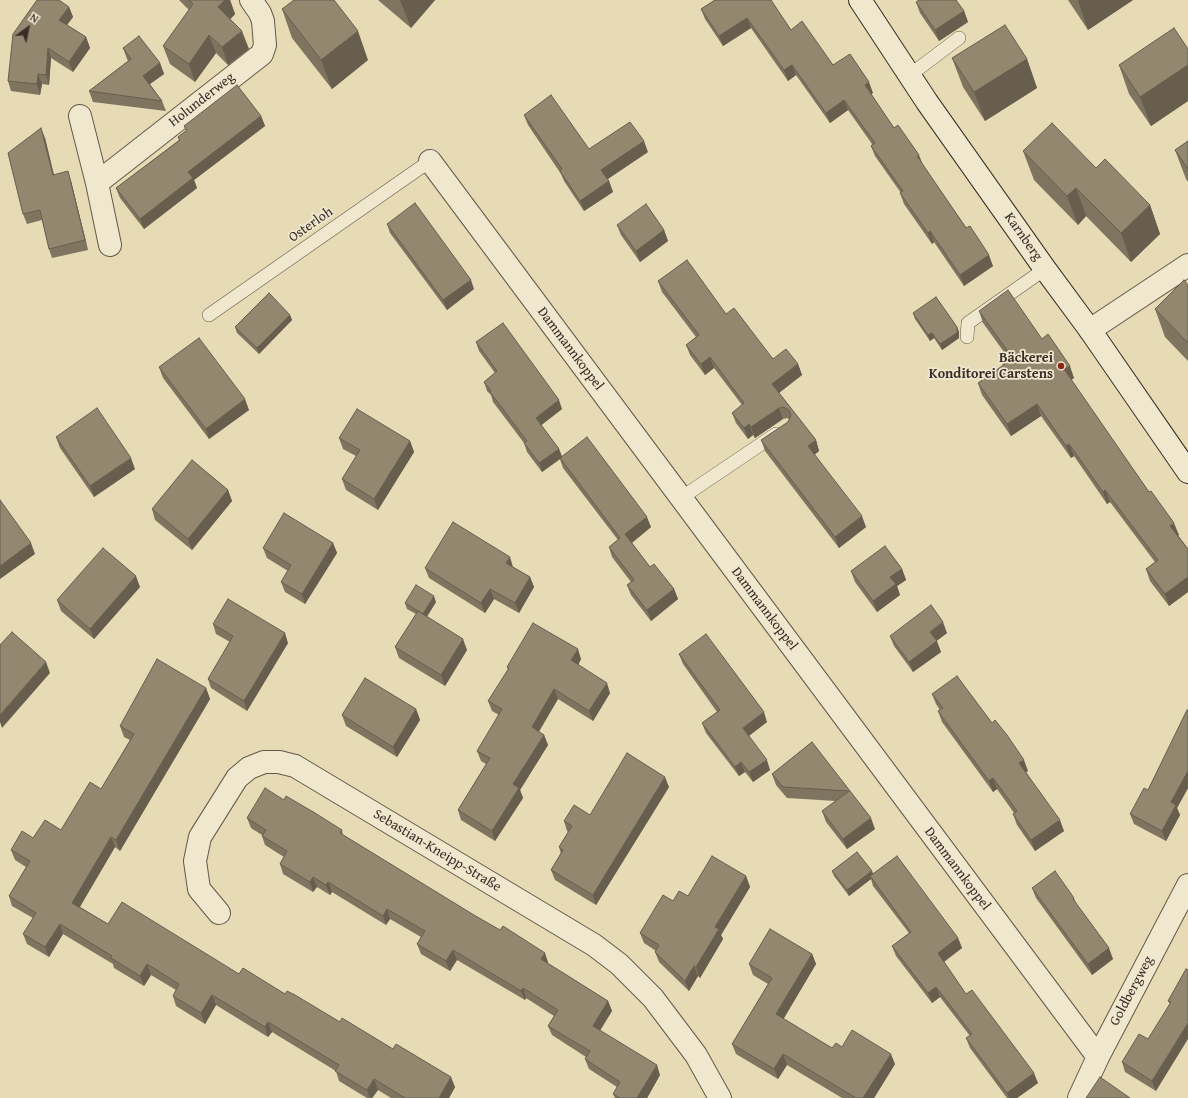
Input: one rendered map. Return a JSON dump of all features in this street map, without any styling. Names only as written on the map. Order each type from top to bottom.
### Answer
[{"type":"street","name":"Holunderweg","points":[[97,182],[262,54],[265,45],[263,21],[258,9],[251,0]]},
{"type":"street","name":"Karnberg","points":[[860,0],[910,75],[1188,472]]},
{"type":"street","points":[[80,116],[97,182],[110,245]]},
{"type":"street","name":"Dammannkoppel","points":[[430,161],[1098,1057]]},
{"type":"street","points":[[1090,330],[1188,265]]},
{"type":"street","name":"Sebastian-Kneipp-Straße","points":[[219,913],[199,889],[195,861],[200,837],[237,778],[249,768],[264,762],[279,762],[295,766],[594,945],[619,964],[652,998],[696,1055],[720,1098]]},
{"type":"street","name":"Goldbergweg","points":[[1079,1098],[1098,1057],[1188,885]]},
{"type":"lane","points":[[910,75],[959,38]]},
{"type":"lane","name":"Osterloh","points":[[209,315],[430,161]]},
{"type":"lane","points":[[967,337],[968,323],[1045,269]]},
{"type":"lane","points":[[681,498],[788,426]]},
{"type":"building","points":[[37,0],[59,0],[69,7],[59,20],[86,37],[69,62],[48,48],[46,75],[38,74],[37,84],[8,81],[13,34]]},
{"type":"building","points":[[189,0],[225,0],[218,7],[242,31],[222,47],[209,35],[189,64],[163,46],[193,4]]},
{"type":"building","points":[[294,0],[334,0],[358,31],[321,60],[282,9]]},
{"type":"building","points":[[715,0],[771,0],[791,30],[802,21],[833,65],[850,54],[869,82],[865,85],[894,128],[898,125],[919,155],[917,156],[966,228],[970,226],[989,255],[960,275],[930,231],[928,233],[900,193],[903,191],[871,146],[875,143],[844,100],[826,113],[792,65],[784,70],[747,18],[719,36],[701,9]]},
{"type":"building","points":[[919,0],[956,0],[964,11],[935,30],[916,2]]},
{"type":"building","points":[[1005,25],[1027,59],[974,92],[952,58]]},
{"type":"building","points":[[1174,28],[1188,49],[1188,65],[1140,97],[1119,65]]},
{"type":"building","points":[[139,36],[160,63],[143,76],[162,101],[89,91],[131,59],[123,48]]},
{"type":"building","points":[[237,85],[261,116],[188,172],[193,178],[140,219],[116,188],[180,140],[178,137],[187,130],[184,126]]},
{"type":"building","points":[[551,95],[589,149],[630,122],[644,141],[601,170],[609,181],[580,201],[560,171],[562,169],[524,115]]},
{"type":"building","points":[[1052,123],[1096,168],[1105,159],[1150,205],[1121,233],[1076,188],[1067,196],[1023,151]]},
{"type":"building","points":[[41,128],[53,175],[68,171],[85,240],[49,249],[40,210],[23,214],[8,153]]},
{"type":"building","points":[[1188,141],[1188,169],[1175,150]]},
{"type":"building","points":[[415,203],[471,280],[443,300],[387,224]]},
{"type":"building","points":[[646,204],[664,230],[636,251],[617,225]]},
{"type":"building","points":[[687,260],[726,314],[734,308],[773,359],[786,349],[798,364],[772,384],[816,440],[808,446],[862,516],[835,537],[761,440],[788,422],[791,415],[789,410],[783,407],[779,408],[751,427],[749,424],[744,428],[732,413],[744,403],[710,357],[701,364],[686,345],[699,335],[658,281]]},
{"type":"building","points":[[1184,280],[1188,285],[1188,343],[1155,309]]},
{"type":"building","points":[[1008,290],[1042,339],[1048,334],[1070,366],[1064,369],[1149,492],[1151,491],[1174,523],[1170,526],[1188,549],[1188,577],[1165,594],[1146,569],[1158,560],[1105,490],[1103,492],[1069,444],[1066,446],[1037,404],[1007,424],[978,383],[1005,364],[999,355],[1007,350],[979,311]]},
{"type":"building","points":[[269,293],[290,315],[257,348],[235,327]]},
{"type":"building","points":[[936,297],[957,327],[957,333],[940,344],[932,333],[928,335],[913,313]]},
{"type":"building","points":[[503,323],[559,400],[536,418],[559,449],[539,463],[524,443],[527,441],[484,382],[497,371],[476,342]]},
{"type":"building","points":[[199,338],[245,399],[206,429],[159,367]]},
{"type":"building","points":[[97,408],[131,458],[90,486],[56,437]]},
{"type":"building","points":[[357,409],[410,441],[374,499],[342,479],[360,450],[339,438]]},
{"type":"building","points":[[587,437],[647,517],[625,534],[650,567],[654,564],[674,589],[647,610],[627,585],[634,580],[609,547],[620,538],[560,458]]},
{"type":"building","points":[[192,460],[228,490],[188,539],[152,509]]},
{"type":"building","points":[[0,500],[31,543],[0,566]]},
{"type":"building","points":[[284,513],[333,543],[302,594],[281,582],[291,565],[263,548]]},
{"type":"building","points":[[453,522],[510,557],[506,563],[530,577],[515,603],[490,589],[481,603],[425,568]]},
{"type":"building","points":[[885,546],[902,569],[890,577],[896,584],[873,601],[851,571]]},
{"type":"building","points":[[103,548],[136,576],[90,629],[57,600]]},
{"type":"building","points":[[416,585],[434,596],[423,614],[405,603]]},
{"type":"building","points":[[228,599],[285,633],[244,701],[208,679],[233,636],[213,624]]},
{"type":"building","points":[[931,605],[943,622],[930,632],[937,641],[909,662],[890,636]]},
{"type":"building","points":[[418,611],[463,639],[441,675],[395,647]]},
{"type":"building","points":[[533,623],[578,649],[571,660],[607,683],[589,711],[554,689],[532,727],[544,735],[513,784],[519,788],[492,831],[458,810],[490,758],[477,751],[502,709],[488,701],[509,668],[507,667]]},
{"type":"building","points":[[12,632],[46,662],[0,715],[0,645]]},
{"type":"building","points":[[706,634],[764,712],[743,728],[767,760],[749,772],[741,762],[735,767],[702,723],[720,710],[679,654]]},
{"type":"building","points":[[157,659],[206,688],[116,840],[111,837],[72,903],[108,924],[122,902],[239,974],[243,968],[285,994],[287,991],[295,995],[340,1022],[342,1018],[393,1049],[396,1044],[451,1077],[439,1098],[405,1098],[374,1079],[367,1090],[335,1071],[339,1065],[268,1022],[265,1027],[212,995],[201,1013],[173,996],[179,984],[147,964],[140,976],[111,958],[112,956],[60,924],[45,947],[23,934],[36,913],[9,896],[30,861],[11,850],[22,831],[33,838],[45,820],[61,830],[90,782],[101,789],[134,734],[120,726]]},
{"type":"building","points":[[957,676],[992,723],[995,720],[1007,735],[1024,760],[1019,763],[1060,820],[1031,840],[1013,814],[1017,811],[993,778],[989,781],[938,711],[943,708],[932,694]]},
{"type":"building","points":[[365,678],[416,709],[393,747],[342,715]]},
{"type":"building","points":[[1187,710],[1188,771],[1171,802],[1176,805],[1162,831],[1130,814],[1144,788],[1148,790]]},
{"type":"building","points":[[812,742],[871,818],[843,839],[822,811],[849,791],[783,787],[772,774]]},
{"type":"building","points":[[627,753],[665,777],[593,895],[551,870],[563,850],[559,847],[572,826],[564,821],[574,805],[590,815]]},
{"type":"building","points":[[265,788],[284,800],[286,796],[315,813],[342,830],[340,833],[474,915],[500,930],[503,926],[545,953],[541,959],[608,1001],[593,1026],[657,1065],[637,1098],[620,1098],[613,1094],[620,1082],[585,1059],[590,1051],[548,1026],[558,1010],[523,988],[521,991],[453,950],[446,961],[417,944],[425,931],[387,909],[383,916],[328,882],[326,885],[313,877],[310,882],[280,864],[287,851],[262,836],[266,830],[247,818]]},
{"type":"building","points":[[857,852],[872,871],[847,890],[832,871]]},
{"type":"building","points":[[712,856],[746,876],[715,927],[719,929],[696,967],[694,966],[685,981],[655,952],[659,945],[640,933],[663,895],[673,901],[679,891],[688,896]]},
{"type":"building","points":[[897,856],[958,938],[938,953],[966,994],[972,990],[1034,1073],[1007,1093],[966,1038],[972,1034],[936,987],[928,993],[892,946],[911,932],[870,876]]},
{"type":"building","points":[[1055,871],[1074,898],[1073,899],[1109,948],[1088,964],[1032,888]]},
{"type":"building","points":[[770,929],[812,954],[776,1014],[832,1048],[836,1043],[842,1047],[852,1030],[891,1054],[863,1098],[856,1098],[783,1054],[774,1069],[732,1044],[772,978],[749,964]]},
{"type":"building","points":[[1186,969],[1188,970],[1188,1023],[1152,1081],[1122,1062],[1139,1034],[1148,1039],[1171,1002],[1168,1001]]},
{"type":"building","points":[[1100,1077],[1130,1098],[1086,1098]]},
{"type":"place","name":"Bäckerei Konditorei Carstens","points":[[1061,366]]}]
